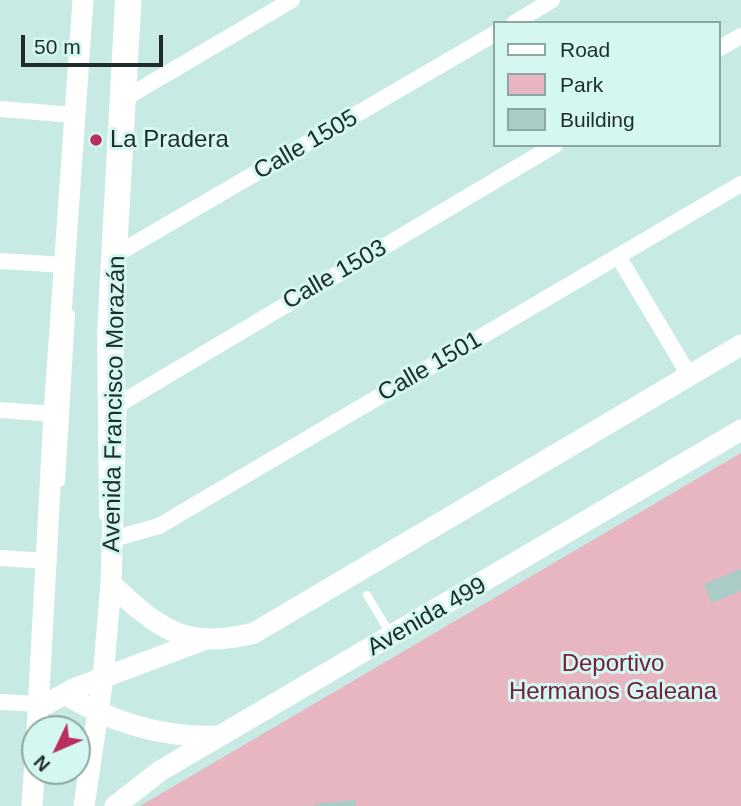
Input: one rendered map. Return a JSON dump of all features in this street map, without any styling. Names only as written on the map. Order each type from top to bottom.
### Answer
[{"type":"street","points":[[44,715],[50,701],[46,561],[54,414],[83,0]]},
{"type":"street","name":"Avenida Francisco Morazán","points":[[84,806],[99,711],[111,584],[116,406],[112,330],[131,0]]},
{"type":"street","points":[[127,97],[292,0]]},
{"type":"street","points":[[516,21],[552,0]]},
{"type":"street","points":[[720,48],[741,36]]},
{"type":"street","name":"Calle 1505","points":[[117,254],[492,40]]},
{"type":"street","points":[[0,109],[73,115]]},
{"type":"street","name":"Calle 1503","points":[[116,406],[552,147]]},
{"type":"street","name":"Calle 1501","points":[[113,539],[159,526],[741,184]]},
{"type":"street","points":[[618,256],[689,375]]},
{"type":"street","points":[[0,261],[64,265]]},
{"type":"street","points":[[50,701],[201,641],[226,640],[254,633],[741,345]]},
{"type":"street","points":[[0,410],[54,414]]},
{"type":"street","name":"Avenida 499","points":[[115,806],[160,771],[218,736],[393,637],[741,430]]},
{"type":"street","points":[[0,558],[46,561]]},
{"type":"street","points":[[111,584],[155,622],[201,641]]},
{"type":"street","points":[[0,702],[50,701],[99,711],[163,734],[218,736]]},
{"type":"street","points":[[32,806],[33,785]]},
{"type":"lane","points":[[48,715],[71,327],[72,228],[91,0]]},
{"type":"lane","points":[[111,584],[103,562],[101,334],[119,0]]},
{"type":"lane","points":[[367,595],[393,637]]},
{"type":"lane","points":[[42,806],[43,785]]},
{"type":"green space","name":"Deportivo Hermanos Galeana","points":[[741,453],[741,806],[140,806]]},
{"type":"building","points":[[741,569],[741,591],[711,603],[704,584]]},
{"type":"building","points":[[355,800],[356,806],[315,806],[315,804]]},
{"type":"place","name":"La Pradera","points":[[96,140]]}]
